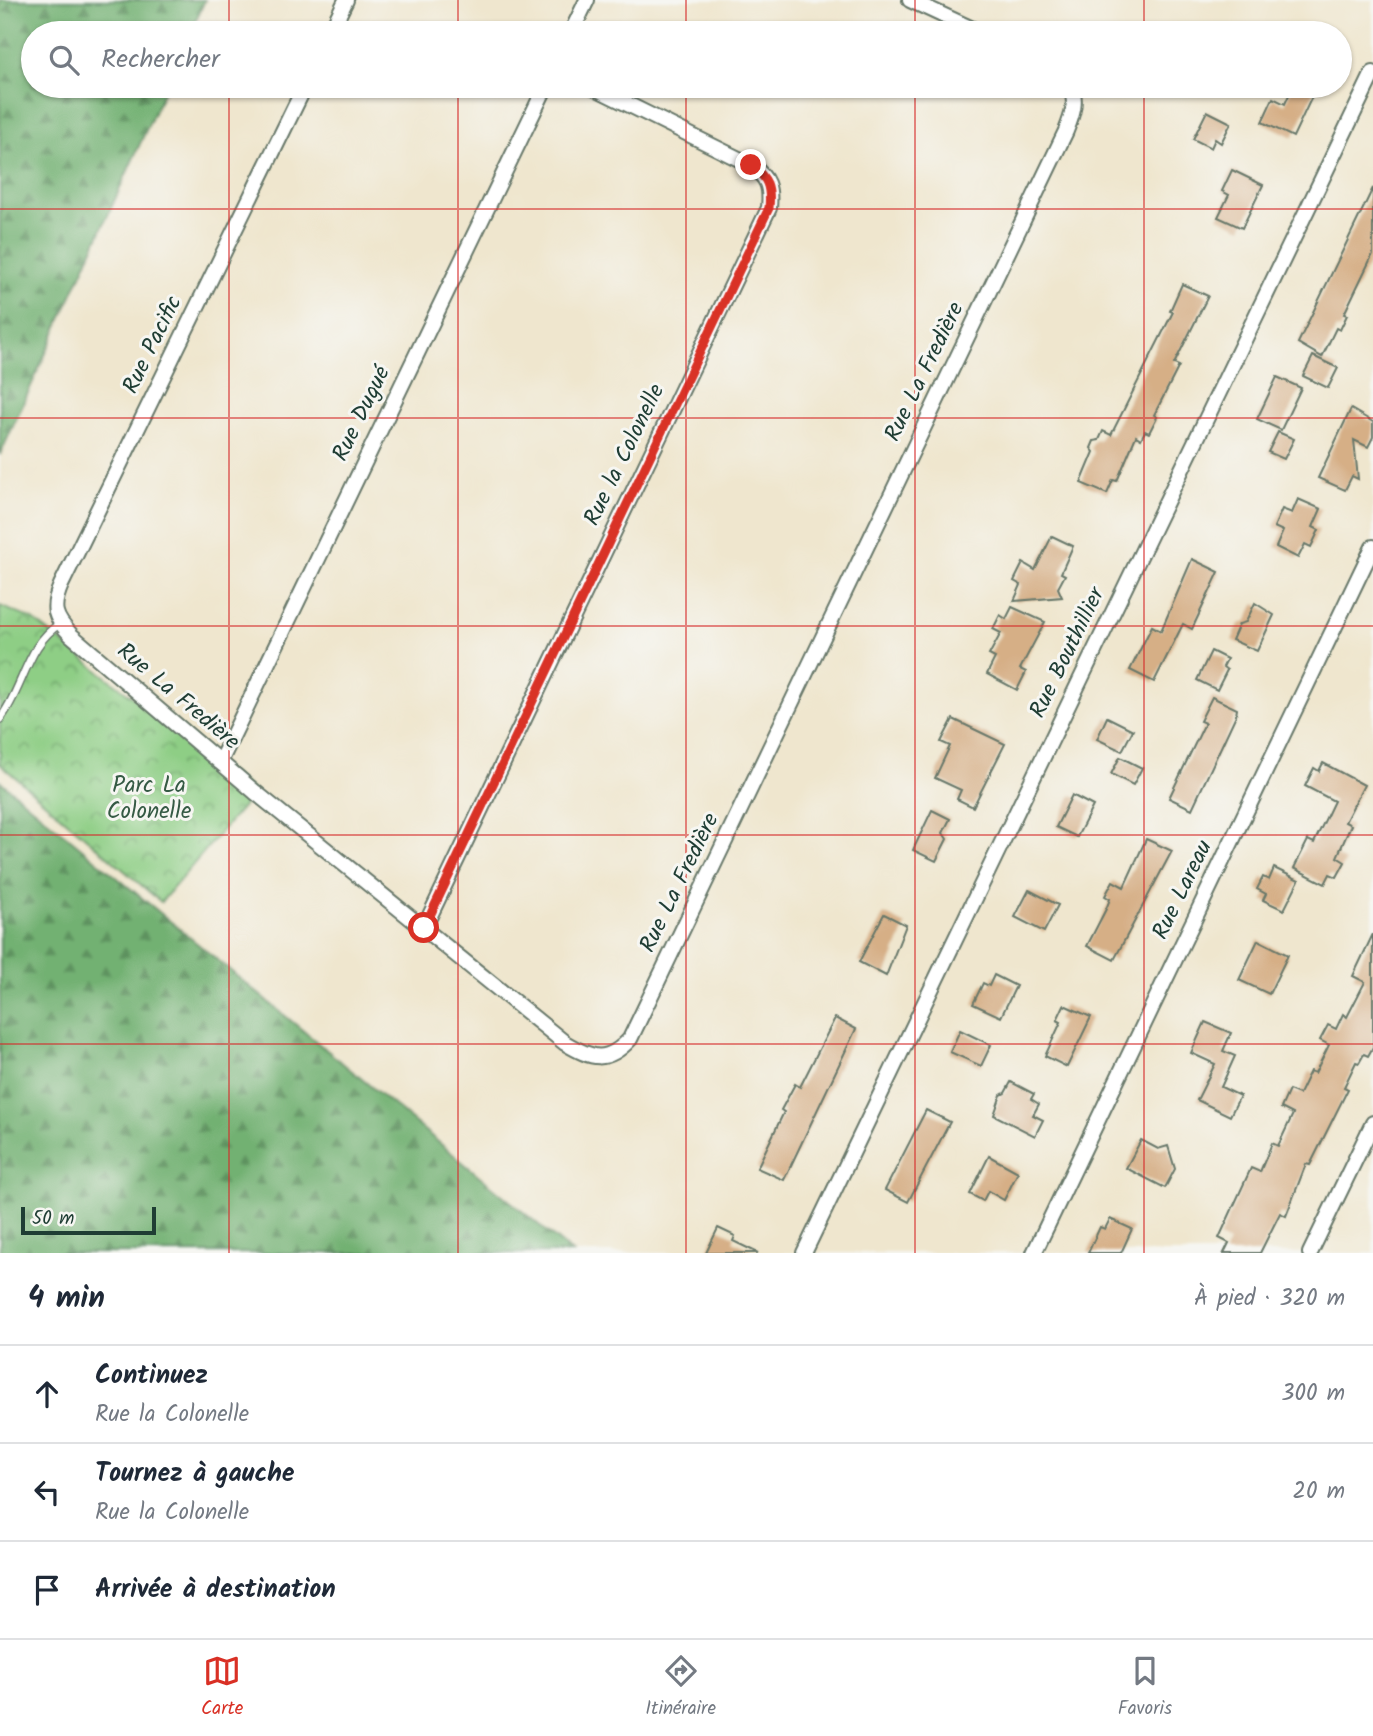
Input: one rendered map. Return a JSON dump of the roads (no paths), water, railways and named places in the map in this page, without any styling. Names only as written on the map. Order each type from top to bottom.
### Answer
[{"type":"street","points":[[336,21],[346,0]]},
{"type":"street","points":[[577,21],[587,0]]},
{"type":"street","points":[[910,0],[955,21]]},
{"type":"street","name":"Rue Bouthillier","points":[[804,1253],[1373,73]]},
{"type":"street","name":"Rue Pacific","points":[[61,624],[54,608],[57,594],[298,98]]},
{"type":"street","name":"Rue Dugué","points":[[220,762],[540,98]]},
{"type":"street","name":"Rue la Colonelle","points":[[424,928],[769,208],[771,190],[764,175],[751,165],[615,98]]},
{"type":"street","name":"Rue La Fredière","points":[[61,624],[220,762],[565,1043],[582,1054],[601,1057],[618,1052],[630,1039],[1066,131],[1073,112],[1074,98]]},
{"type":"street","name":"Rue Lareau","points":[[1034,1253],[1373,547]]},
{"type":"street","points":[[1310,1253],[1373,1123]]},
{"type":"lane","points":[[0,719],[9,707],[44,637],[61,624]]},
{"type":"park label","name":"Parc La Colonelle","points":[[149,799]]}]
